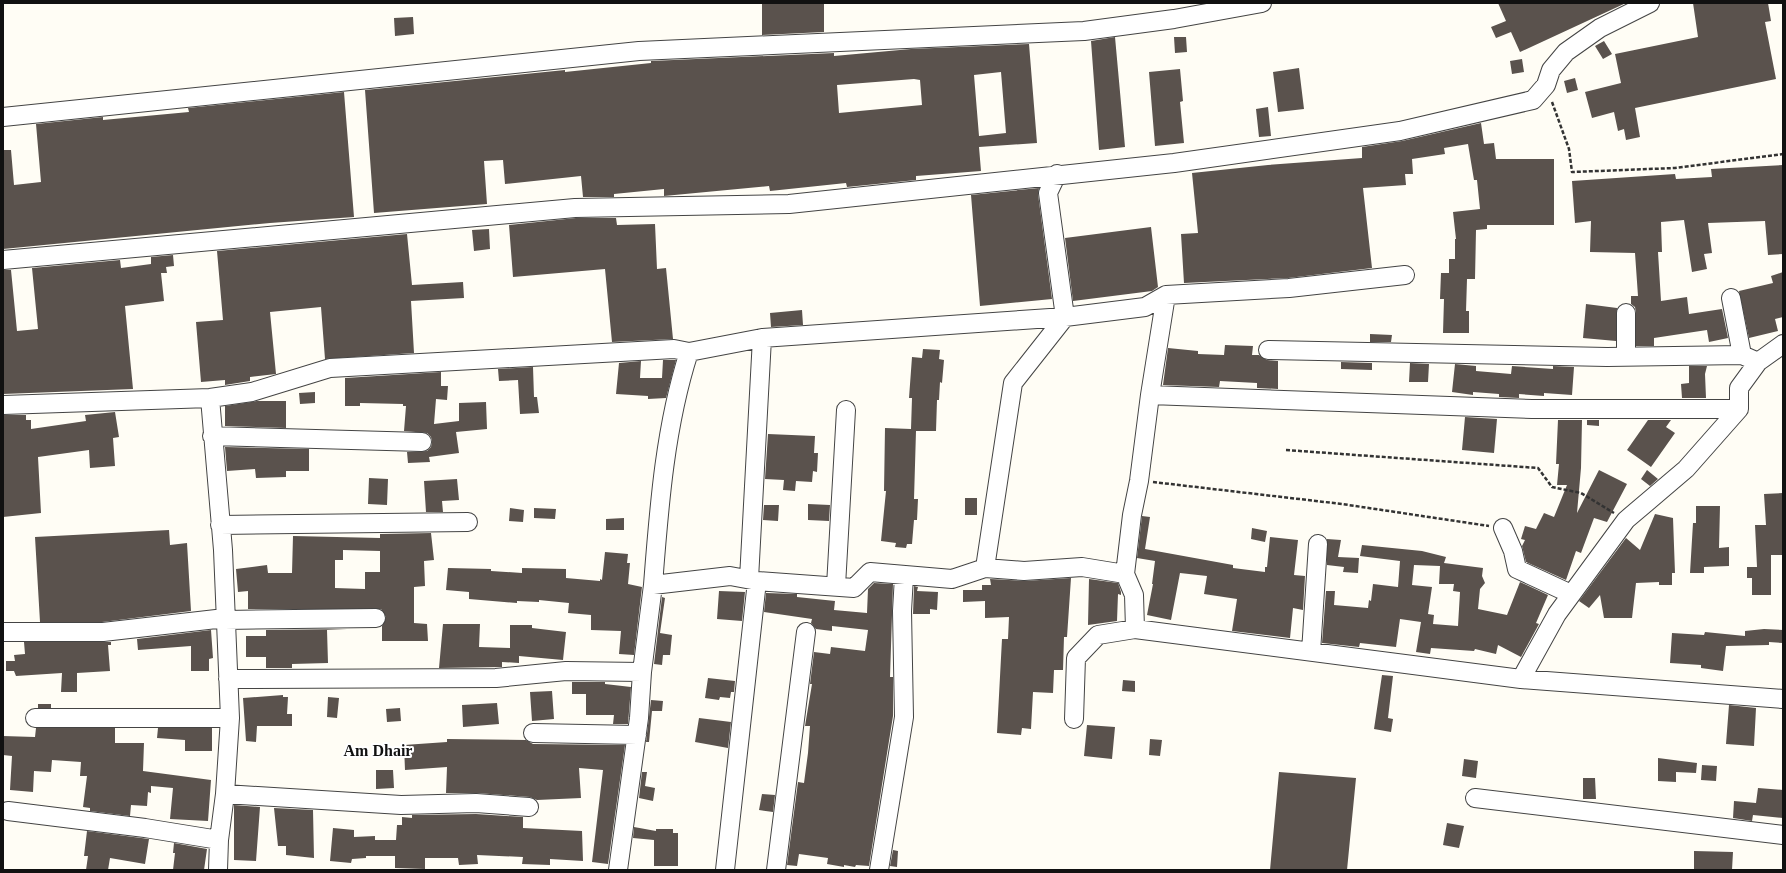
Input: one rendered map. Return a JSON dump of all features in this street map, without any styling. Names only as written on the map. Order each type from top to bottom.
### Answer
[{"type":"street","points":[[3,117],[638,51],[1084,31],[1174,19],[1262,3]]},
{"type":"street","points":[[3,260],[575,208],[789,204],[1057,174],[1174,163],[1400,131],[1533,100],[1546,86],[1552,70],[1566,52],[1600,28],[1650,3]]},
{"type":"street","points":[[985,568],[1013,383],[1064,317],[1048,192],[1057,174]]},
{"type":"street","points":[[3,405],[210,398],[252,392],[330,368],[674,348],[690,352],[762,338],[1064,317],[1145,307],[1166,295],[1289,288],[1405,274]]},
{"type":"street","points":[[1135,629],[1134,595],[1125,574],[1132,515],[1139,481],[1150,395],[1166,295]]},
{"type":"street","points":[[1521,679],[1557,614],[1626,520],[1686,469],[1739,409],[1739,388],[1750,358],[1731,298]]},
{"type":"street","points":[[1626,313],[1626,357]]},
{"type":"street","points":[[725,870],[753,580],[762,338]]},
{"type":"street","points":[[1268,350],[1750,358],[1783,344]]},
{"type":"street","points":[[618,870],[637,735],[642,672],[653,585],[658,523],[670,431],[680,382],[690,352]]},
{"type":"street","points":[[1150,395],[1532,408],[1739,409]]},
{"type":"street","points":[[210,398],[212,436],[223,550],[230,718],[225,794],[219,840],[218,870]]},
{"type":"street","points":[[836,586],[846,410]]},
{"type":"street","points":[[212,436],[422,442]]},
{"type":"street","points":[[220,525],[468,522]]},
{"type":"street","points":[[1503,528],[1513,551],[1517,569],[1571,594]]},
{"type":"street","points":[[1311,652],[1318,544]]},
{"type":"street","points":[[653,585],[730,576],[753,580],[854,588],[870,572],[952,579],[985,568],[1024,571],[1082,567],[1125,574]]},
{"type":"street","points":[[879,870],[904,717],[902,611],[904,576]]},
{"type":"street","points":[[3,632],[103,632],[225,619],[376,618]]},
{"type":"street","points":[[1074,719],[1076,658],[1098,635],[1135,629],[1521,679],[1783,699]]},
{"type":"street","points":[[776,870],[806,632]]},
{"type":"street","points":[[228,679],[496,678],[566,671],[642,672]]},
{"type":"street","points":[[35,718],[230,718]]},
{"type":"street","points":[[533,733],[637,735]]},
{"type":"street","points":[[225,794],[401,805],[476,803],[529,807]]},
{"type":"street","points":[[1475,798],[1783,835]]},
{"type":"street","points":[[8,811],[145,828],[219,840]]},
{"type":"path","points":[[1546,86],[1569,149],[1572,172],[1675,168],[1783,154]]},
{"type":"path","points":[[1286,450],[1538,468],[1552,487],[1582,493],[1626,520]]},
{"type":"path","points":[[1139,481],[1342,504],[1503,528]]},
{"type":"building","points":[[762,3],[824,3],[824,32],[762,35]]},
{"type":"building","points":[[1498,3],[1626,3],[1520,52],[1511,32],[1496,38],[1491,27],[1506,21]]},
{"type":"building","points":[[1693,3],[1768,3],[1771,21],[1765,22],[1776,79],[1635,108],[1640,137],[1626,140],[1624,129],[1618,131],[1614,112],[1592,118],[1585,92],[1621,83],[1615,54],[1698,37]]},
{"type":"building","points":[[413,17],[414,34],[395,36],[394,18]]},
{"type":"building","points":[[1115,37],[1125,147],[1099,150],[1091,41]]},
{"type":"building","points":[[1174,37],[1186,37],[1187,52],[1175,53]]},
{"type":"building","points":[[1604,41],[1612,54],[1603,59],[1595,46]]},
{"type":"building","points":[[1029,44],[1037,143],[979,147],[981,171],[916,176],[916,180],[847,187],[846,183],[770,191],[769,186],[664,196],[664,189],[614,194],[614,197],[583,197],[581,176],[505,184],[503,160],[484,161],[487,204],[374,213],[365,90],[565,70],[565,72],[651,63],[651,61],[834,53],[834,56],[911,49]],"holes":[[[1001,72],[1006,133],[979,136],[974,75]],[[914,79],[920,80],[922,105],[839,113],[837,85]]]},
{"type":"building","points":[[1522,59],[1524,72],[1512,74],[1510,61]]},
{"type":"building","points":[[1299,68],[1304,109],[1278,112],[1273,72]]},
{"type":"building","points":[[1180,69],[1183,101],[1180,102],[1184,143],[1155,146],[1149,72]]},
{"type":"building","points":[[1575,78],[1578,90],[1567,93],[1564,81]]},
{"type":"building","points":[[344,92],[354,217],[270,223],[3,249],[3,150],[11,150],[14,185],[41,182],[36,124],[103,117],[103,120],[189,112],[188,108]]},
{"type":"building","points":[[1268,107],[1271,136],[1259,137],[1256,109]]},
{"type":"building","points":[[1481,123],[1484,144],[1494,143],[1496,159],[1554,159],[1554,225],[1487,225],[1487,229],[1476,230],[1475,279],[1467,279],[1466,311],[1469,311],[1469,333],[1443,333],[1444,299],[1440,299],[1441,273],[1449,273],[1449,259],[1455,259],[1456,239],[1453,212],[1480,209],[1477,180],[1474,180],[1468,144],[1444,148],[1445,154],[1412,159],[1413,174],[1405,174],[1406,185],[1363,188],[1372,268],[1288,278],[1184,283],[1181,234],[1198,233],[1192,173],[1268,165],[1362,158],[1362,147],[1402,141]]},
{"type":"building","points":[[1783,165],[1783,254],[1768,255],[1765,221],[1708,223],[1712,253],[1704,254],[1707,269],[1692,272],[1684,220],[1661,222],[1662,252],[1658,252],[1661,301],[1687,297],[1689,314],[1722,309],[1728,338],[1709,342],[1707,330],[1654,338],[1654,346],[1636,346],[1636,313],[1635,307],[1631,304],[1631,296],[1638,296],[1635,253],[1590,252],[1591,221],[1575,223],[1572,181],[1675,174],[1676,179],[1712,177],[1711,169]]},
{"type":"building","points":[[1039,188],[1038,194],[1052,299],[980,306],[971,195]]},
{"type":"building","points":[[576,218],[616,218],[617,225],[655,224],[657,269],[666,268],[673,339],[612,342],[605,269],[513,277],[509,225]]},
{"type":"building","points":[[1151,227],[1158,287],[1152,291],[1073,301],[1065,238]]},
{"type":"building","points":[[489,229],[490,249],[474,251],[472,230]]},
{"type":"building","points":[[407,234],[412,285],[463,282],[464,298],[411,301],[414,353],[325,359],[321,307],[270,312],[276,374],[250,377],[250,381],[225,385],[225,380],[201,382],[196,322],[223,320],[217,251]]},
{"type":"building","points":[[173,255],[174,266],[166,267],[167,273],[161,273],[164,301],[125,306],[133,389],[3,394],[3,270],[11,270],[17,331],[38,329],[32,268],[120,260],[121,268],[151,264],[151,257]]},
{"type":"building","points":[[1783,272],[1783,317],[1775,319],[1778,331],[1749,338],[1739,291],[1773,283],[1771,276]]},
{"type":"building","points":[[1586,304],[1617,308],[1616,341],[1583,338]]},
{"type":"building","points":[[802,310],[803,325],[771,327],[770,313]]},
{"type":"building","points":[[1370,334],[1392,335],[1391,342],[1370,342]]},
{"type":"building","points":[[1225,345],[1253,346],[1252,355],[1259,355],[1267,360],[1278,361],[1278,389],[1257,388],[1257,383],[1220,381],[1219,387],[1163,385],[1168,348],[1198,351],[1198,354],[1224,355]]},
{"type":"building","points":[[923,349],[940,350],[939,359],[944,360],[942,383],[940,382],[939,400],[937,400],[936,431],[916,431],[914,499],[918,499],[917,520],[914,520],[912,544],[907,544],[906,548],[895,547],[896,543],[881,541],[886,491],[884,491],[885,428],[911,429],[912,398],[909,398],[912,357],[922,358]]},
{"type":"building","points":[[663,360],[676,360],[666,398],[648,399],[648,396],[616,394],[619,363],[641,361],[640,378],[662,378]]},
{"type":"building","points":[[1341,362],[1372,363],[1372,370],[1341,369]]},
{"type":"building","points":[[1410,363],[1429,364],[1428,382],[1409,382]]},
{"type":"building","points":[[1455,364],[1476,366],[1476,371],[1511,374],[1512,366],[1553,369],[1553,366],[1574,367],[1572,395],[1544,393],[1544,396],[1519,394],[1519,398],[1499,397],[1499,394],[1473,392],[1473,395],[1452,392]]},
{"type":"building","points":[[1689,366],[1707,366],[1705,374],[1706,398],[1682,398],[1681,384],[1689,383]]},
{"type":"building","points":[[533,367],[534,397],[537,397],[539,413],[520,414],[518,380],[499,381],[498,369]]},
{"type":"building","points":[[441,372],[441,386],[448,386],[447,400],[436,399],[434,424],[459,421],[459,403],[486,402],[487,429],[456,432],[459,453],[429,457],[430,462],[408,463],[407,452],[427,451],[431,447],[432,442],[431,437],[427,433],[404,431],[406,406],[403,406],[403,404],[360,403],[360,406],[345,406],[345,378]]},
{"type":"building","points":[[315,392],[315,403],[300,404],[299,393]]},
{"type":"building","points":[[257,401],[286,401],[286,428],[225,426],[225,406]]},
{"type":"building","points":[[115,412],[119,437],[113,438],[115,466],[90,468],[89,450],[38,457],[41,513],[3,517],[3,415],[26,415],[26,420],[31,420],[31,429],[86,421],[85,415]]},
{"type":"building","points":[[1465,417],[1497,419],[1494,453],[1462,450]]},
{"type":"building","points":[[1558,420],[1582,420],[1581,468],[1577,513],[1599,470],[1627,484],[1607,522],[1594,518],[1581,553],[1576,551],[1566,580],[1526,562],[1522,546],[1525,540],[1521,539],[1525,526],[1536,529],[1544,513],[1554,517],[1567,485],[1557,485],[1559,464],[1556,464]]},
{"type":"building","points":[[1587,420],[1599,420],[1599,426],[1587,425]]},
{"type":"building","points":[[1648,420],[1671,420],[1666,427],[1675,433],[1651,467],[1627,450]]},
{"type":"building","points":[[768,434],[815,436],[814,453],[818,453],[817,472],[813,471],[812,482],[796,481],[795,491],[783,490],[784,480],[765,479]]},
{"type":"building","points":[[225,447],[309,449],[309,471],[286,471],[286,477],[256,478],[255,469],[227,471]]},
{"type":"building","points":[[1647,470],[1658,479],[1650,486],[1641,479]]},
{"type":"building","points":[[369,478],[388,479],[387,505],[368,504]]},
{"type":"building","points":[[457,479],[459,500],[442,501],[443,512],[426,512],[424,481]]},
{"type":"building","points":[[1783,493],[1783,555],[1771,555],[1771,595],[1752,595],[1752,578],[1747,578],[1747,567],[1757,567],[1755,525],[1766,525],[1764,494]]},
{"type":"building","points":[[965,498],[977,498],[977,515],[965,515]]},
{"type":"building","points":[[808,504],[830,505],[829,521],[808,520]]},
{"type":"building","points":[[764,505],[779,505],[778,521],[763,520]]},
{"type":"building","points":[[1696,506],[1720,506],[1719,548],[1729,547],[1729,566],[1704,567],[1704,573],[1690,573],[1693,523],[1696,523]]},
{"type":"building","points":[[510,508],[524,510],[523,522],[509,521]]},
{"type":"building","points":[[534,508],[556,509],[555,519],[534,518]]},
{"type":"building","points":[[1655,514],[1673,518],[1675,573],[1672,573],[1672,585],[1659,585],[1659,582],[1636,583],[1632,618],[1604,618],[1600,595],[1589,608],[1579,601],[1626,538],[1640,550]]},
{"type":"building","points":[[1142,516],[1150,517],[1145,549],[1233,565],[1233,568],[1265,572],[1265,567],[1267,567],[1270,537],[1298,540],[1294,575],[1305,576],[1303,610],[1293,608],[1290,638],[1232,631],[1237,599],[1204,594],[1207,576],[1180,573],[1171,620],[1147,615],[1153,584],[1155,561],[1137,558]]},
{"type":"building","points":[[624,518],[624,530],[606,530],[606,519]]},
{"type":"building","points":[[1252,528],[1267,531],[1265,542],[1251,539]]},
{"type":"building","points":[[169,530],[170,545],[187,543],[191,611],[102,622],[40,622],[35,537]]},
{"type":"building","points":[[431,533],[434,560],[424,561],[425,586],[414,587],[414,623],[427,624],[428,641],[382,641],[382,626],[386,617],[381,609],[248,609],[248,591],[238,592],[236,569],[267,565],[268,573],[292,573],[293,536],[380,538],[380,534]],"holes":[[[343,550],[380,551],[380,572],[365,572],[365,589],[335,588],[335,560],[343,560]]]},
{"type":"building","points":[[1327,539],[1341,540],[1338,557],[1359,558],[1358,573],[1343,572],[1344,567],[1327,565]]},
{"type":"building","points":[[1362,545],[1422,551],[1446,557],[1444,563],[1483,568],[1482,576],[1485,583],[1480,589],[1478,609],[1507,615],[1520,582],[1548,595],[1536,623],[1539,624],[1521,657],[1498,645],[1496,654],[1475,649],[1474,651],[1431,648],[1430,654],[1416,652],[1421,622],[1400,619],[1396,647],[1360,643],[1359,647],[1322,643],[1326,591],[1335,591],[1334,605],[1368,608],[1369,600],[1371,601],[1373,584],[1398,587],[1400,561],[1360,556]],"holes":[[[1414,565],[1440,566],[1439,584],[1454,584],[1453,591],[1460,592],[1458,626],[1433,624],[1434,615],[1428,614],[1432,587],[1412,585]]]},
{"type":"building","points":[[605,552],[628,554],[627,563],[630,563],[628,584],[642,587],[634,655],[619,654],[621,631],[591,630],[591,615],[568,613],[569,603],[539,600],[539,602],[517,601],[517,603],[469,599],[469,592],[446,590],[448,568],[491,569],[491,571],[522,573],[522,568],[566,569],[566,578],[600,581],[600,579],[602,580]]},
{"type":"building","points":[[1071,578],[1067,637],[1064,637],[1063,670],[1054,670],[1053,693],[1033,692],[1031,729],[1022,728],[1021,735],[997,733],[1002,639],[1008,639],[1009,617],[985,618],[985,601],[963,602],[963,590],[982,590],[982,585],[991,585],[990,579],[1025,581]]},
{"type":"building","points":[[1089,579],[1118,583],[1121,595],[1118,594],[1117,621],[1088,625]]},
{"type":"building","points":[[874,583],[893,584],[890,677],[893,677],[893,716],[869,866],[856,865],[855,867],[844,865],[844,867],[827,864],[828,858],[799,854],[797,866],[787,865],[798,782],[804,783],[808,753],[810,726],[805,726],[812,684],[810,684],[814,652],[830,654],[831,647],[865,651],[868,630],[832,626],[832,631],[816,629],[811,623],[812,619],[764,612],[766,593],[797,594],[797,597],[835,601],[834,610],[867,613],[868,589]]},
{"type":"building","points":[[914,586],[918,587],[917,591],[938,592],[937,610],[930,609],[930,614],[913,614]]},
{"type":"building","points":[[719,591],[745,592],[742,621],[717,619]]},
{"type":"building","points":[[662,597],[665,598],[660,633],[672,635],[670,655],[663,655],[662,665],[654,664]]},
{"type":"building","points":[[443,624],[480,624],[479,647],[510,648],[510,625],[532,625],[532,628],[566,632],[563,660],[519,656],[519,663],[502,662],[502,667],[439,668]]},
{"type":"building","points":[[347,629],[327,630],[328,663],[292,664],[292,668],[266,668],[266,657],[246,657],[246,636],[266,636],[266,630]]},
{"type":"building","points":[[1764,629],[1783,630],[1783,643],[1769,642],[1769,645],[1726,646],[1723,671],[1701,668],[1701,665],[1670,663],[1672,633],[1704,635],[1705,632],[1745,636],[1745,631]]},
{"type":"building","points":[[211,630],[213,658],[209,659],[209,671],[191,671],[191,646],[138,650],[137,639]]},
{"type":"building","points":[[24,642],[111,642],[111,645],[108,645],[110,671],[77,673],[77,692],[61,692],[62,673],[16,676],[14,671],[6,671],[6,661],[15,661],[14,655],[25,654]]},
{"type":"building","points":[[1382,675],[1393,676],[1388,718],[1393,719],[1391,732],[1374,729]]},
{"type":"building","points":[[708,678],[735,681],[734,692],[731,692],[730,698],[720,697],[719,700],[705,698]]},
{"type":"building","points":[[1123,680],[1135,681],[1135,692],[1122,691]]},
{"type":"building","points":[[572,682],[605,682],[605,684],[631,687],[628,724],[613,724],[614,715],[586,715],[586,694],[572,694]]},
{"type":"building","points":[[552,691],[554,719],[532,721],[530,692]]},
{"type":"building","points":[[283,695],[283,697],[288,697],[287,714],[292,714],[292,726],[257,726],[256,742],[246,741],[243,698]]},
{"type":"building","points":[[328,697],[339,698],[337,718],[327,717]]},
{"type":"building","points":[[651,700],[663,701],[662,711],[652,711],[649,742],[646,742]]},
{"type":"building","points":[[497,703],[499,724],[463,727],[462,705]]},
{"type":"building","points":[[38,704],[51,704],[51,708],[38,708]]},
{"type":"building","points":[[1729,705],[1756,708],[1754,746],[1726,744]]},
{"type":"building","points":[[400,708],[401,721],[387,722],[386,709]]},
{"type":"building","points":[[699,718],[731,722],[728,748],[695,742]]},
{"type":"building","points":[[1087,725],[1115,727],[1112,759],[1084,756]]},
{"type":"building","points":[[36,728],[115,728],[115,743],[144,743],[143,771],[211,780],[208,821],[170,819],[173,788],[151,786],[151,793],[148,792],[147,806],[131,805],[130,816],[90,811],[90,808],[83,807],[87,776],[80,776],[81,762],[52,760],[51,772],[34,771],[33,792],[10,790],[12,756],[3,755],[3,736],[35,737]]},
{"type":"building","points":[[158,728],[212,728],[212,751],[185,751],[185,740],[157,738]]},
{"type":"building","points":[[447,739],[526,740],[533,744],[625,745],[608,864],[592,862],[603,770],[579,768],[581,798],[537,800],[530,797],[477,793],[446,793],[447,767],[405,770],[404,745],[447,742]]},
{"type":"building","points":[[1150,739],[1162,740],[1160,756],[1149,755]]},
{"type":"building","points":[[1658,758],[1697,763],[1696,773],[1676,772],[1676,782],[1658,781]]},
{"type":"building","points":[[1464,759],[1478,761],[1476,778],[1462,776]]},
{"type":"building","points":[[1702,765],[1717,766],[1716,781],[1701,780]]},
{"type":"building","points":[[376,770],[393,770],[394,788],[376,789]]},
{"type":"building","points":[[642,772],[647,772],[645,786],[655,788],[653,801],[639,798]]},
{"type":"building","points":[[1279,772],[1356,778],[1347,870],[1270,870]]},
{"type":"building","points":[[1583,778],[1595,778],[1596,799],[1583,799]]},
{"type":"building","points":[[1758,788],[1783,790],[1783,818],[1753,815],[1752,821],[1733,818],[1734,801],[1756,803]]},
{"type":"building","points":[[762,794],[775,795],[773,812],[759,810]]},
{"type":"building","points":[[234,805],[260,807],[256,861],[234,860]]},
{"type":"building","points":[[274,808],[313,810],[314,858],[286,855],[286,846],[278,846]]},
{"type":"building","points":[[476,814],[523,817],[523,828],[582,831],[583,861],[550,859],[550,865],[522,864],[523,857],[477,855],[478,864],[459,865],[458,858],[425,858],[425,869],[395,868],[395,856],[366,856],[366,858],[352,859],[351,863],[330,861],[333,828],[354,830],[354,837],[375,836],[375,840],[396,840],[397,825],[402,825],[402,817],[412,818],[412,815]]},
{"type":"building","points":[[1447,823],[1464,826],[1459,848],[1443,845]]},
{"type":"building","points":[[634,827],[656,831],[656,829],[673,829],[673,833],[678,833],[678,866],[654,866],[654,840],[633,838]]},
{"type":"building","points":[[87,831],[149,839],[145,864],[110,858],[108,870],[86,870],[88,856],[84,856]]},
{"type":"building","points":[[174,843],[207,849],[204,870],[173,870],[175,853],[173,853]]},
{"type":"building","points":[[893,850],[898,851],[897,867],[890,866]]},
{"type":"building","points":[[1694,851],[1733,852],[1732,870],[1694,870]]},
{"type":"district","name":"Am Dhair","points":[[378,750]]}]
